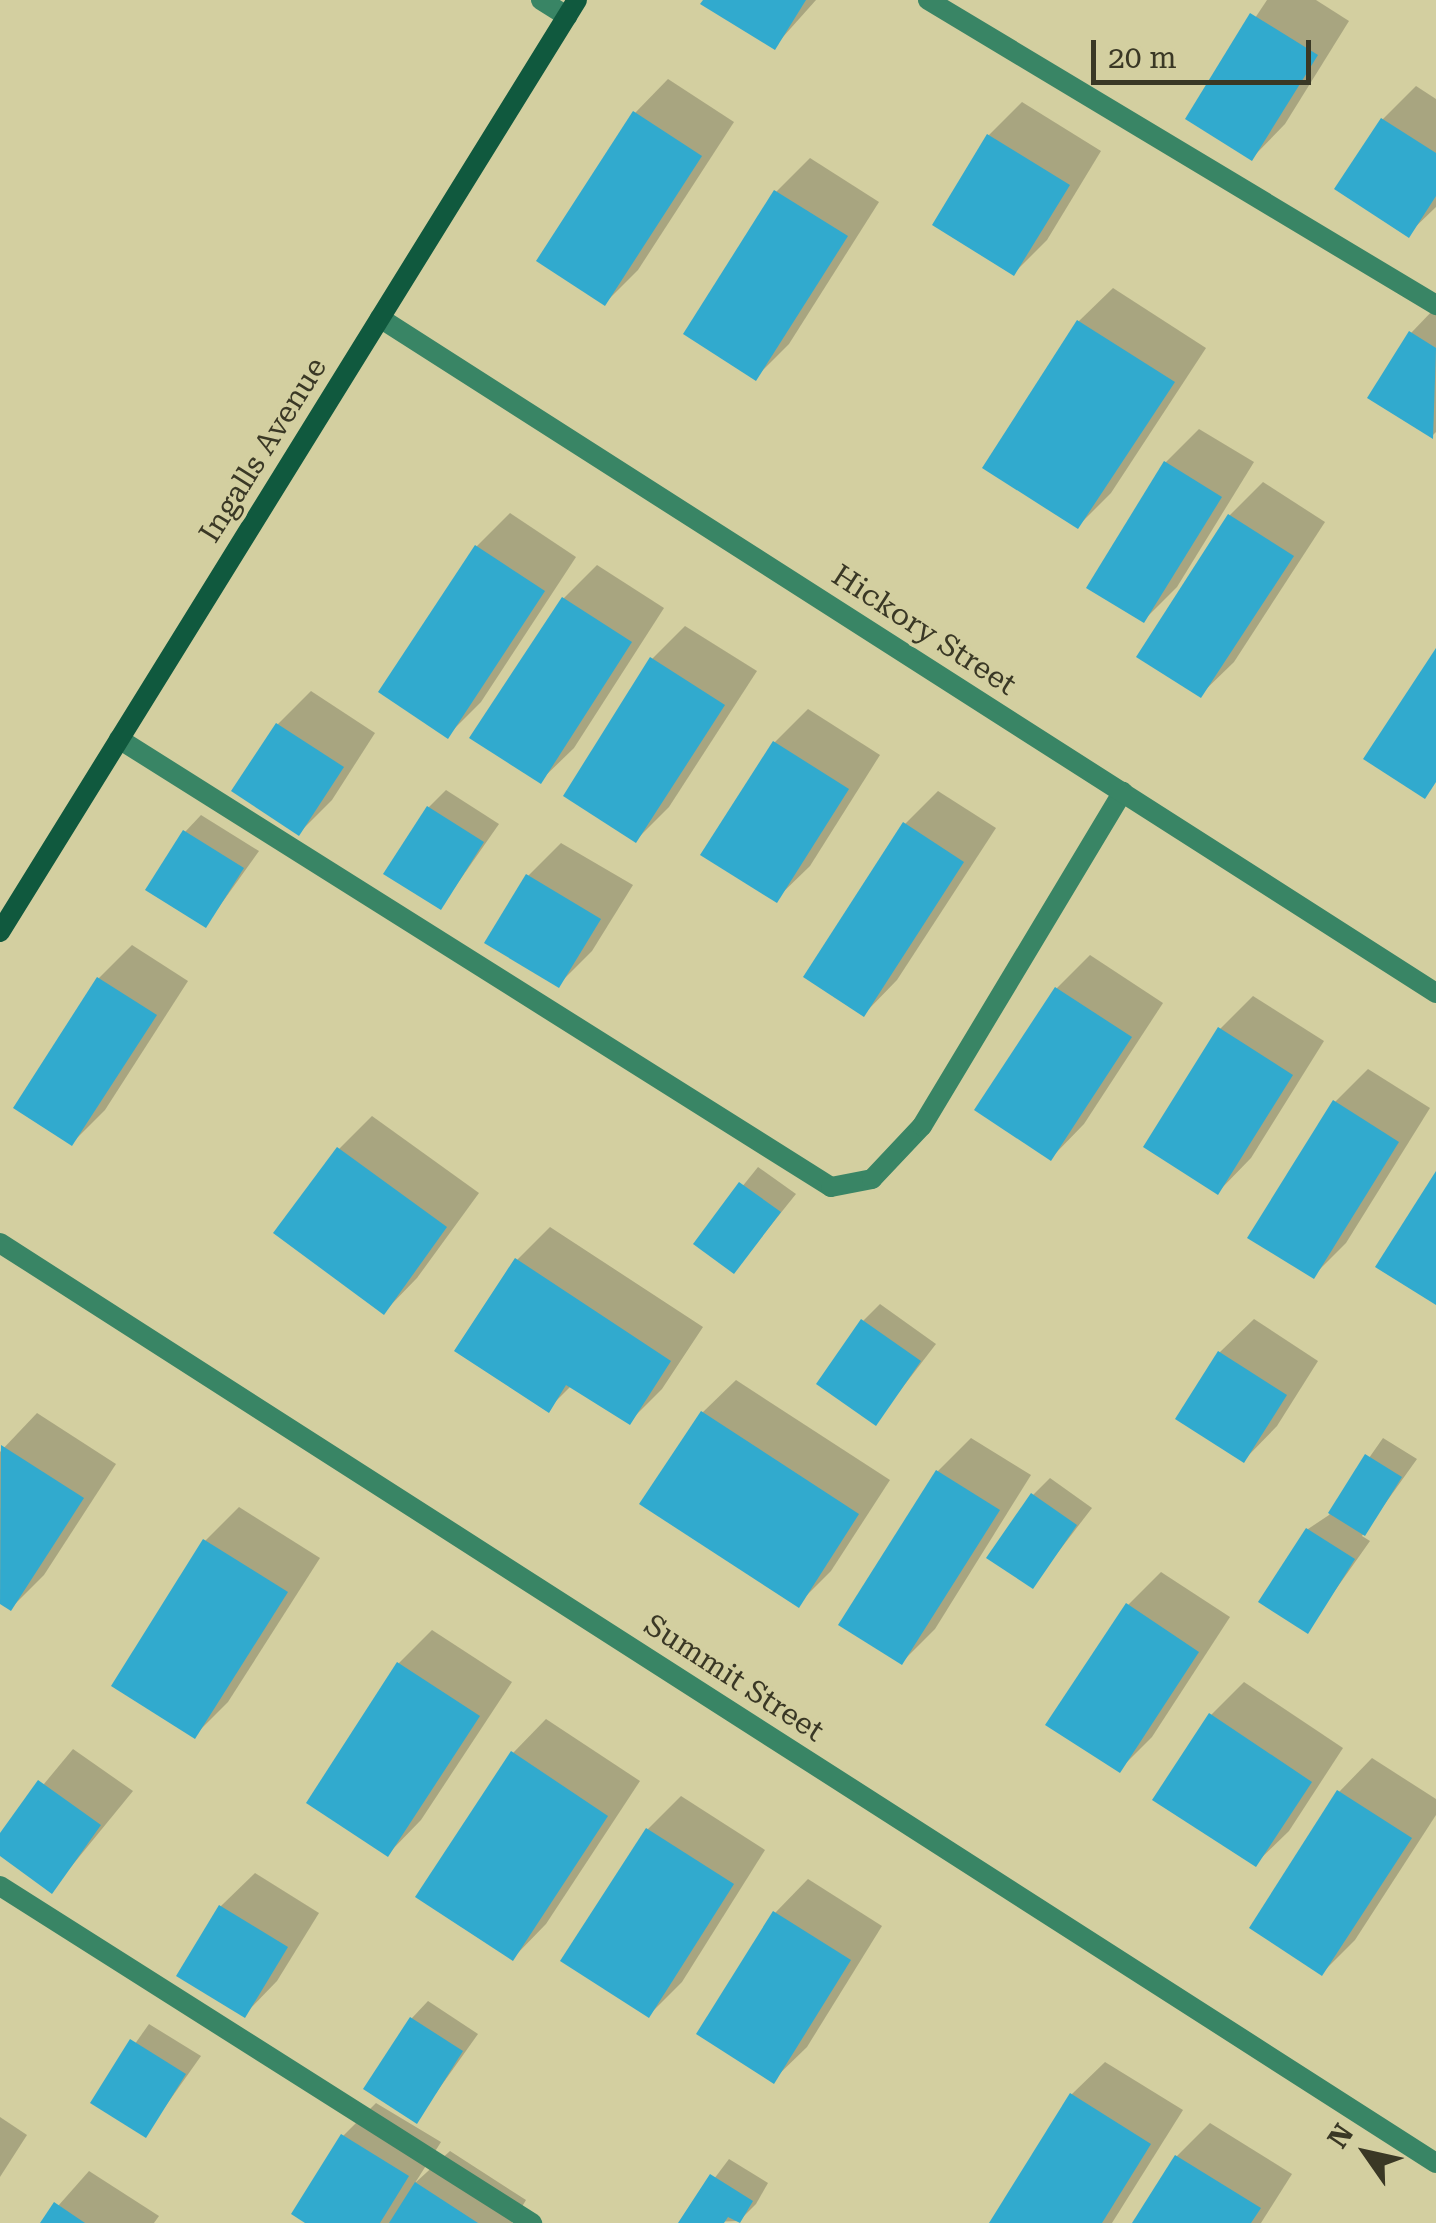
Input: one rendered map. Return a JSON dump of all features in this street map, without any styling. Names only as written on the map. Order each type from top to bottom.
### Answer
[{"type":"street","points":[[541,0],[572,8]]},
{"type":"street","points":[[928,0],[1436,304]]},
{"type":"street","name":"Ingalls Avenue","points":[[0,932],[572,8]]},
{"type":"street","name":"Hickory Street","points":[[380,318],[1436,994]]},
{"type":"street","points":[[119,739],[831,1188],[872,1180],[922,1126],[1122,792]]},
{"type":"street","name":"Summit Street","points":[[0,1243],[1436,2163]]},
{"type":"street","points":[[0,1886],[532,2223]]},
{"type":"building","points":[[703,0],[806,0],[775,50],[700,4]]},
{"type":"building","points":[[1250,13],[1318,55],[1252,161],[1185,119]]},
{"type":"building","points":[[633,111],[702,156],[605,306],[536,261]]},
{"type":"building","points":[[1381,118],[1436,153],[1436,196],[1409,238],[1334,189]]},
{"type":"building","points":[[987,134],[1070,185],[1014,276],[932,225]]},
{"type":"building","points":[[774,190],[848,236],[756,381],[683,334]]},
{"type":"building","points":[[1077,320],[1175,382],[1078,529],[982,468]]},
{"type":"building","points":[[1409,331],[1436,348],[1433,439],[1367,398]]},
{"type":"building","points":[[1164,461],[1222,497],[1144,623],[1086,588]]},
{"type":"building","points":[[1228,514],[1294,556],[1201,698],[1136,657]]},
{"type":"building","points":[[475,545],[545,591],[448,739],[378,692]]},
{"type":"building","points":[[562,597],[632,642],[541,784],[469,738]]},
{"type":"building","points":[[1436,648],[1436,782],[1425,799],[1363,759]]},
{"type":"building","points":[[650,657],[725,705],[636,843],[563,796]]},
{"type":"building","points":[[276,723],[344,767],[299,836],[231,791]]},
{"type":"building","points":[[773,741],[849,789],[777,903],[700,855]]},
{"type":"building","points":[[427,806],[484,842],[441,910],[383,874]]},
{"type":"building","points":[[903,822],[964,862],[864,1017],[803,977]]},
{"type":"building","points":[[183,830],[244,868],[206,928],[145,890]]},
{"type":"building","points":[[526,874],[601,919],[559,988],[484,943]]},
{"type":"building","points":[[97,977],[157,1015],[72,1146],[13,1108]]},
{"type":"building","points":[[1055,987],[1132,1037],[1051,1161],[974,1110]]},
{"type":"building","points":[[1218,1027],[1293,1075],[1218,1195],[1143,1147]]},
{"type":"building","points":[[1333,1100],[1399,1142],[1314,1279],[1247,1238]]},
{"type":"building","points":[[337,1147],[447,1227],[384,1315],[273,1233]]},
{"type":"building","points":[[1436,1171],[1436,1305],[1375,1267]]},
{"type":"building","points":[[739,1182],[781,1212],[734,1274],[693,1244]]},
{"type":"building","points":[[515,1258],[671,1361],[630,1425],[566,1385],[549,1413],[454,1351]]},
{"type":"building","points":[[861,1319],[921,1361],[876,1426],[816,1384]]},
{"type":"building","points":[[1218,1351],[1287,1395],[1244,1463],[1175,1419]]},
{"type":"building","points":[[701,1411],[859,1514],[799,1608],[639,1504]]},
{"type":"building","points":[[1,1445],[84,1498],[11,1611],[0,1604]]},
{"type":"building","points":[[1365,1454],[1402,1477],[1365,1536],[1328,1513]]},
{"type":"building","points":[[936,1470],[1000,1510],[902,1665],[838,1625]]},
{"type":"building","points":[[1031,1493],[1077,1525],[1033,1589],[986,1558]]},
{"type":"building","points":[[1306,1528],[1355,1559],[1308,1634],[1258,1602]]},
{"type":"building","points":[[203,1539],[288,1592],[195,1739],[111,1686]]},
{"type":"building","points":[[1126,1603],[1199,1652],[1120,1773],[1045,1725]]},
{"type":"building","points":[[397,1662],[480,1716],[388,1857],[306,1803]]},
{"type":"building","points":[[1209,1713],[1312,1782],[1256,1867],[1152,1800]]},
{"type":"building","points":[[511,1751],[608,1816],[513,1961],[415,1897]]},
{"type":"building","points":[[38,1780],[101,1825],[52,1894],[0,1856],[0,1833]]},
{"type":"building","points":[[1337,1790],[1412,1838],[1322,1976],[1249,1928]]},
{"type":"building","points":[[646,1828],[734,1884],[649,2018],[560,1961]]},
{"type":"building","points":[[219,1905],[288,1947],[245,2018],[176,1976]]},
{"type":"building","points":[[773,1911],[851,1960],[774,2084],[696,2034]]},
{"type":"building","points":[[410,2017],[463,2051],[417,2124],[363,2089]]},
{"type":"building","points":[[130,2039],[186,2074],[146,2138],[90,2103]]},
{"type":"building","points":[[1070,2093],[1151,2144],[1102,2223],[989,2223]]},
{"type":"building","points":[[341,2134],[409,2176],[380,2223],[305,2223],[291,2214]]},
{"type":"building","points":[[1175,2155],[1261,2208],[1251,2223],[1132,2223]]},
{"type":"building","points":[[710,2174],[753,2201],[740,2223],[728,2217],[724,2223],[678,2223]]},
{"type":"building","points":[[415,2182],[478,2223],[389,2223]]},
{"type":"building","points":[[54,2202],[85,2223],[40,2223]]}]
